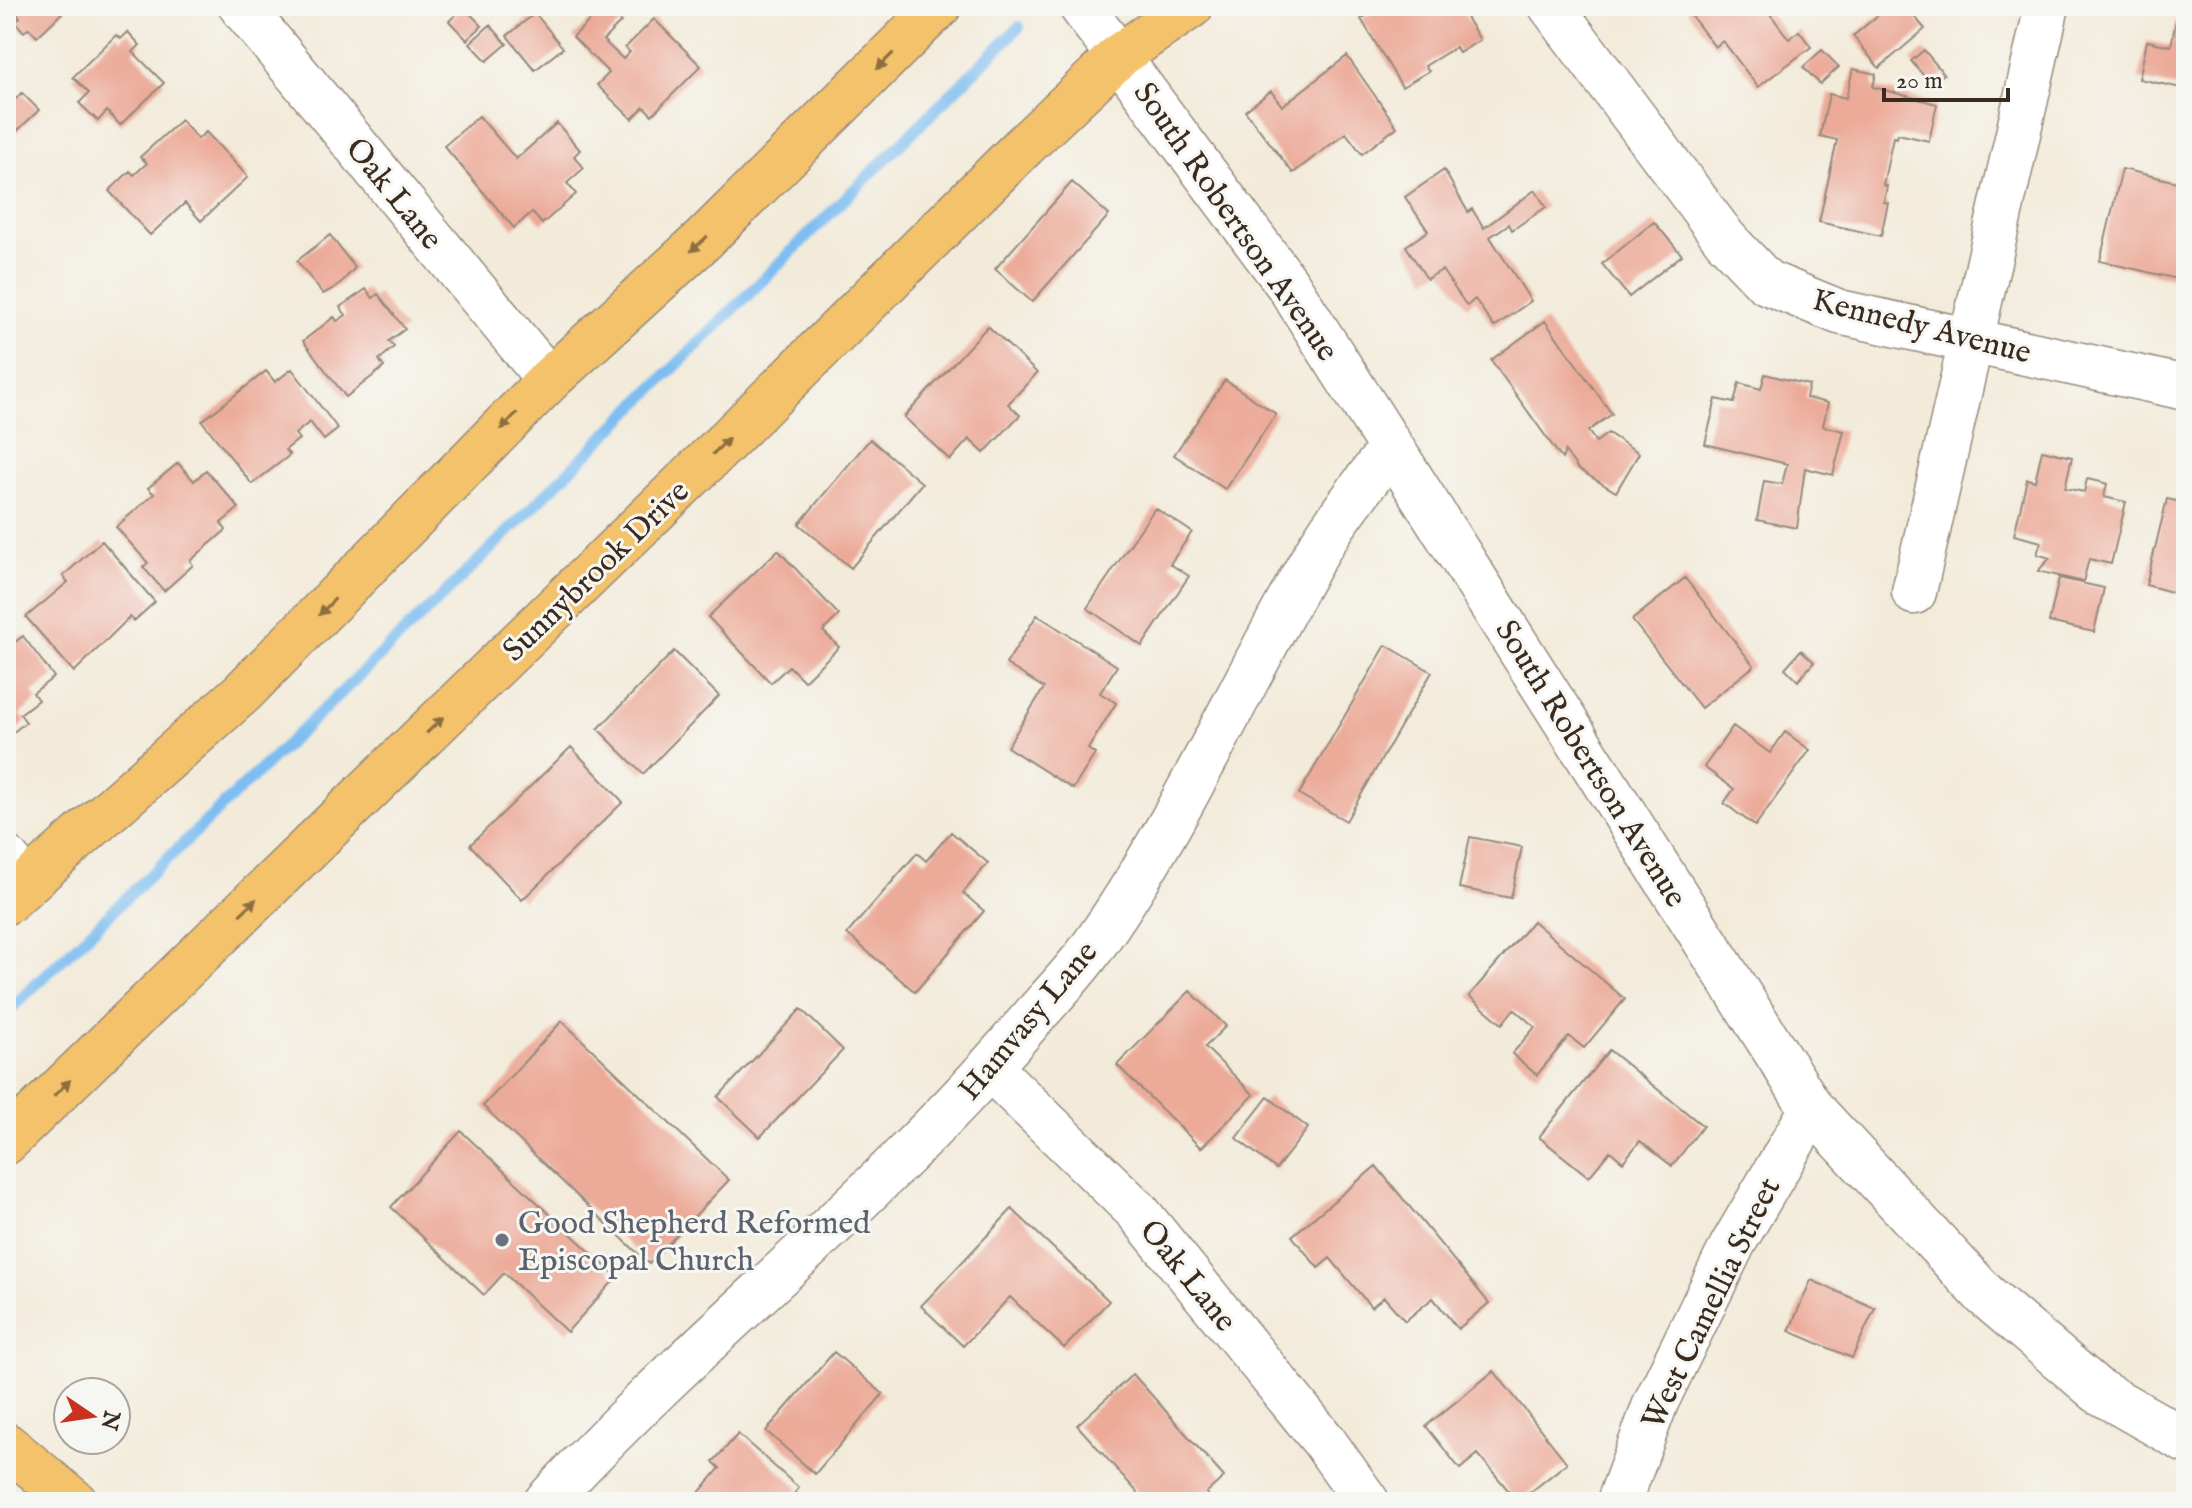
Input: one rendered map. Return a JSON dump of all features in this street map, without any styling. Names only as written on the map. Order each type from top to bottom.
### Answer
[{"type":"main road","points":[[13,880],[242,693],[549,380],[702,241],[939,6]]},
{"type":"main road","name":"Sunnybrook Drive","points":[[6,1142],[1120,55],[1191,6]]},
{"type":"main road","points":[[6,1445],[75,1502]]},
{"type":"street","name":"Oak Lane","points":[[241,6],[549,380]]},
{"type":"street","name":"South Robertson Avenue","points":[[1081,6],[1288,285],[1812,1109],[1985,1295],[2098,1391],[2186,1441]]},
{"type":"street","name":"Kennedy Avenue","points":[[1551,6],[1725,239],[1766,282],[1839,312],[2186,388]]},
{"type":"street","points":[[1914,592],[2047,6]]},
{"type":"street","name":"Hamvasy Lane","points":[[546,1502],[611,1432],[752,1297],[888,1175],[990,1068],[1088,953],[1172,822],[1321,544],[1391,448]]},
{"type":"street","name":"Oak Lane","points":[[990,1068],[1137,1211],[1323,1440],[1367,1502]]},
{"type":"street","name":"West Camellia Street","points":[[1619,1502],[1656,1402],[1733,1244],[1812,1109]]},
{"type":"building","points":[[9,6],[69,6],[37,37],[29,28],[24,32],[15,22],[20,17]]},
{"type":"building","points":[[604,6],[621,22],[603,40],[623,59],[630,52],[625,48],[654,19],[701,66],[652,115],[644,107],[632,119],[597,85],[609,73],[573,37]]},
{"type":"building","points":[[1398,6],[1459,6],[1480,40],[1459,53],[1456,47],[1425,66],[1429,71],[1402,87],[1361,19],[1382,7],[1387,13]]},
{"type":"building","points":[[1692,6],[1764,6],[1789,39],[1799,31],[1811,47],[1758,87],[1723,41],[1715,47],[1687,10]]},
{"type":"building","points":[[1889,6],[1906,6],[1925,29],[1879,68],[1853,36]]},
{"type":"building","points":[[2179,6],[2186,6],[2186,89],[2139,79],[2147,41],[2171,46]]},
{"type":"building","points":[[464,7],[482,26],[467,40],[449,21]]},
{"type":"building","points":[[535,13],[563,48],[535,70],[507,36]]},
{"type":"building","points":[[490,25],[507,44],[487,61],[470,43]]},
{"type":"building","points":[[128,32],[140,45],[133,52],[164,83],[120,125],[107,111],[98,121],[79,103],[89,93],[73,77],[116,35],[121,39]]},
{"type":"building","points":[[1822,50],[1839,67],[1820,84],[1803,67]]},
{"type":"building","points":[[1924,50],[1944,74],[1931,84],[1911,61]]},
{"type":"building","points":[[1347,56],[1397,127],[1362,154],[1346,133],[1293,173],[1245,111],[1271,91],[1282,106]]},
{"type":"building","points":[[1853,69],[1876,74],[1873,87],[1937,104],[1929,141],[1898,134],[1897,138],[1893,137],[1883,185],[1887,186],[1884,202],[1888,203],[1881,236],[1819,222],[1837,140],[1820,136],[1829,94],[1846,98]]},
{"type":"building","points":[[22,93],[39,110],[11,137],[6,132],[6,108]]},
{"type":"building","points":[[479,116],[516,159],[557,123],[580,150],[574,156],[584,168],[567,183],[576,194],[542,224],[532,212],[514,228],[444,146]]},
{"type":"building","points":[[181,120],[198,139],[206,132],[248,177],[201,221],[185,203],[150,235],[109,191],[130,171],[134,175],[147,163],[140,157]]},
{"type":"building","points":[[2122,169],[2186,184],[2186,281],[2100,261]]},
{"type":"building","points":[[1444,170],[1468,212],[1472,209],[1484,228],[1535,190],[1546,207],[1512,230],[1509,224],[1490,237],[1531,301],[1494,327],[1475,299],[1467,306],[1442,270],[1427,279],[1406,246],[1428,231],[1405,197]]},
{"type":"building","points":[[1072,182],[1109,215],[1032,302],[995,269]]},
{"type":"building","points":[[1654,222],[1682,255],[1629,297],[1602,264]]},
{"type":"building","points":[[330,235],[355,268],[338,286],[323,294],[297,261]]},
{"type":"building","points":[[366,289],[373,298],[378,294],[405,329],[389,341],[394,347],[379,360],[384,367],[346,397],[303,341],[334,317],[337,321],[346,315],[340,307]]},
{"type":"building","points":[[1545,321],[1612,414],[1588,431],[1596,442],[1608,433],[1639,453],[1616,492],[1578,469],[1565,451],[1562,459],[1491,360]]},
{"type":"building","points":[[988,326],[1037,373],[1008,404],[1020,415],[984,453],[969,439],[950,460],[904,417]]},
{"type":"building","points":[[292,369],[338,429],[324,440],[310,422],[295,434],[299,439],[285,450],[290,455],[252,484],[202,421],[266,371],[275,382]]},
{"type":"building","points":[[1765,374],[1809,385],[1806,398],[1828,403],[1823,426],[1844,431],[1833,475],[1805,468],[1797,528],[1757,520],[1764,481],[1782,484],[1787,464],[1705,444],[1716,399],[1734,403],[1739,383],[1761,389]]},
{"type":"building","points":[[1225,380],[1276,414],[1225,489],[1174,455]]},
{"type":"building","points":[[870,439],[922,483],[851,568],[799,524]]},
{"type":"building","points":[[2042,450],[2072,457],[2065,488],[2084,492],[2087,479],[2101,482],[2107,484],[2104,497],[2126,502],[2111,564],[2089,559],[2083,582],[2038,571],[2050,558],[2037,554],[2041,542],[2014,535],[2027,479],[2035,481]]},
{"type":"building","points":[[178,463],[194,481],[206,470],[239,508],[221,523],[226,530],[190,561],[193,565],[164,591],[143,567],[148,563],[116,527],[154,494],[148,488]]},
{"type":"building","points":[[2167,499],[2186,503],[2186,573],[2179,594],[2146,585]]},
{"type":"building","points":[[1155,508],[1192,532],[1170,564],[1189,576],[1142,646],[1087,608]]},
{"type":"building","points":[[102,541],[155,602],[134,621],[130,617],[74,672],[26,617],[68,582],[63,576]]},
{"type":"building","points":[[778,550],[839,615],[823,631],[839,647],[804,681],[789,666],[771,683],[708,617]]},
{"type":"building","points":[[1685,578],[1754,666],[1701,708],[1632,620]]},
{"type":"building","points":[[2059,578],[2104,588],[2094,632],[2049,622]]},
{"type":"building","points":[[1037,615],[1117,666],[1100,693],[1116,703],[1088,749],[1095,754],[1073,789],[1007,747],[1044,688],[1006,664]]},
{"type":"building","points":[[23,636],[54,677],[33,693],[38,700],[20,714],[26,722],[6,738],[6,649]]},
{"type":"building","points":[[1386,645],[1432,672],[1346,821],[1299,794]]},
{"type":"building","points":[[1801,650],[1814,662],[1798,681],[1785,668]]},
{"type":"building","points":[[674,651],[719,696],[643,774],[598,729]]},
{"type":"building","points":[[1733,726],[1770,753],[1785,732],[1810,750],[1755,826],[1724,803],[1734,789],[1704,767]]},
{"type":"building","points":[[571,747],[623,802],[522,900],[470,845]]},
{"type":"building","points":[[951,832],[988,863],[963,893],[984,911],[915,992],[847,934],[917,853],[926,861]]},
{"type":"building","points":[[1470,837],[1522,847],[1511,898],[1459,888]]},
{"type":"building","points":[[1533,921],[1625,999],[1584,1048],[1569,1036],[1537,1075],[1512,1054],[1535,1027],[1514,1009],[1502,1024],[1469,996]]},
{"type":"building","points":[[1190,991],[1226,1026],[1205,1047],[1254,1095],[1201,1148],[1117,1065]]},
{"type":"building","points":[[801,1009],[843,1050],[760,1137],[718,1097]]},
{"type":"building","points":[[562,1021],[729,1180],[649,1264],[483,1106]]},
{"type":"building","points":[[1609,1050],[1703,1126],[1672,1166],[1640,1141],[1623,1162],[1610,1151],[1589,1177],[1539,1137]]},
{"type":"building","points":[[1268,1097],[1308,1128],[1276,1169],[1236,1138]]},
{"type":"building","name":"Good Shepherd Reformed Episcopal Church","points":[[461,1131],[617,1277],[567,1332],[504,1273],[484,1295],[391,1207]]},
{"type":"building","points":[[1376,1166],[1489,1303],[1458,1329],[1433,1298],[1405,1321],[1384,1297],[1371,1307],[1330,1258],[1318,1268],[1292,1236]]},
{"type":"building","points":[[1012,1209],[1109,1301],[1064,1348],[1010,1297],[963,1346],[921,1306]]},
{"type":"building","points":[[1811,1280],[1875,1308],[1852,1358],[1789,1331]]},
{"type":"building","points":[[834,1352],[883,1394],[815,1474],[766,1431]]},
{"type":"building","points":[[1494,1371],[1567,1463],[1518,1502],[1478,1454],[1460,1469],[1426,1426]]},
{"type":"building","points":[[1133,1374],[1224,1477],[1206,1493],[1214,1502],[1146,1502],[1077,1425]]},
{"type":"building","points":[[738,1434],[799,1488],[787,1502],[691,1502],[720,1468],[713,1462]]},
{"type":"waterway","points":[[6,1013],[460,579],[1019,27]]},
{"type":"place","name":"Good Shepherd Reformed Episcopal Church","points":[[502,1240]]}]
